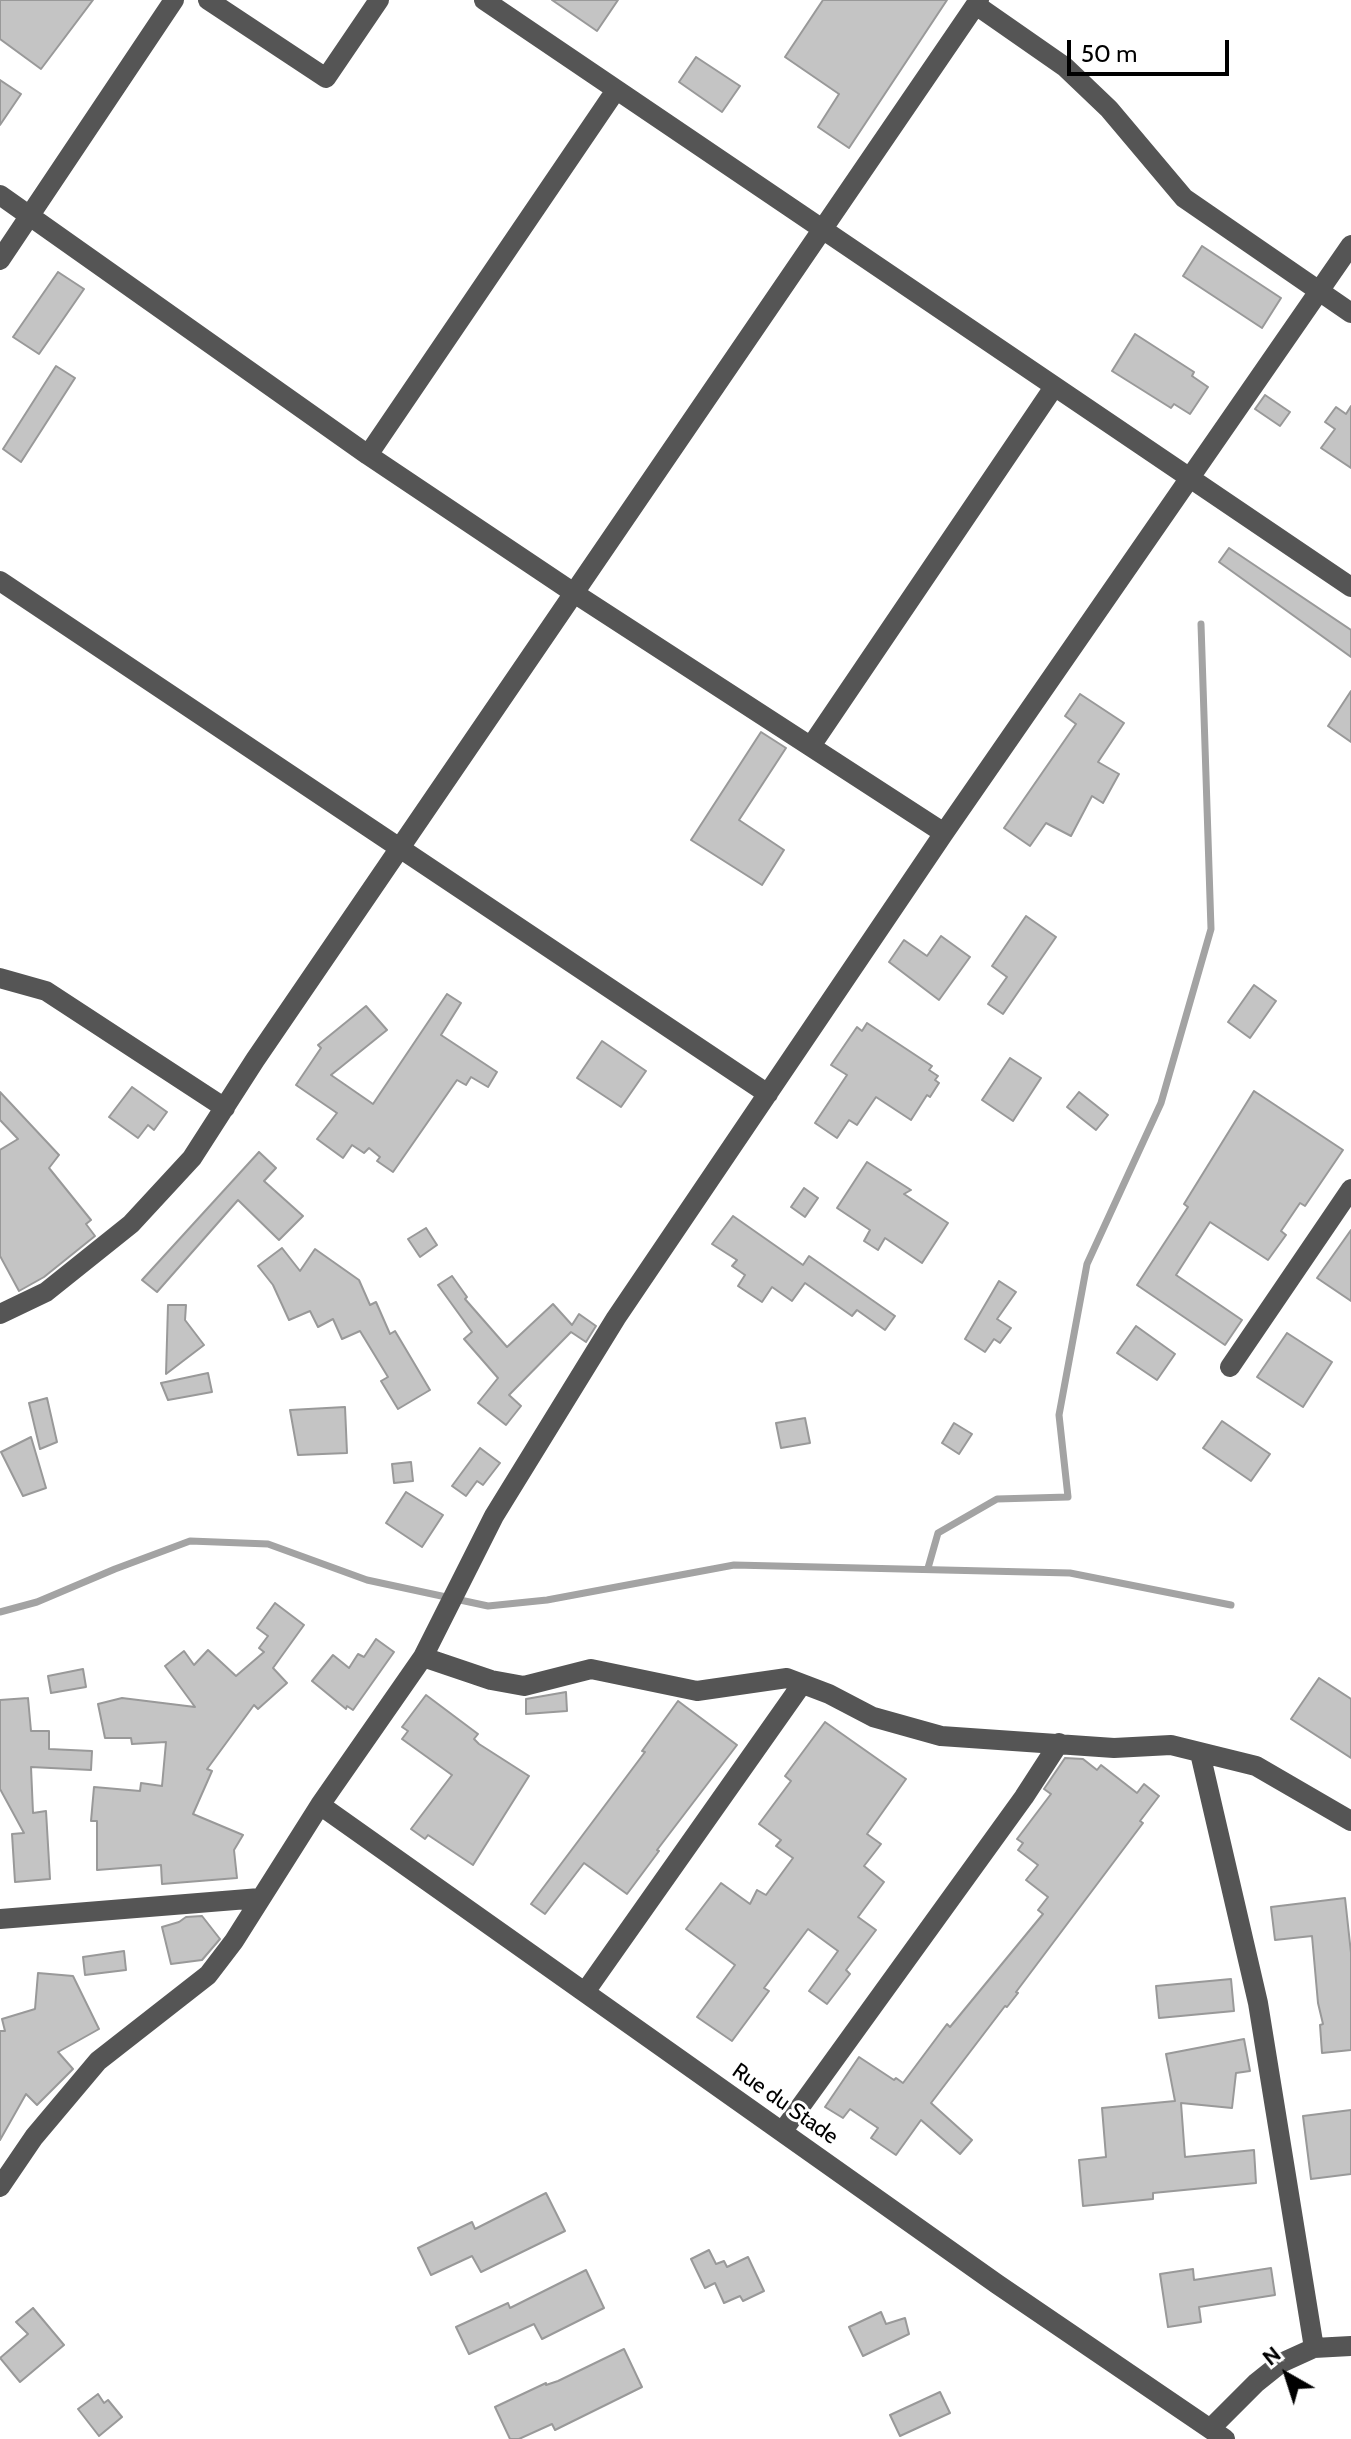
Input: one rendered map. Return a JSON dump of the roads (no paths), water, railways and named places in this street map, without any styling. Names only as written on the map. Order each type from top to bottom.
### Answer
[{"type":"street","points":[[0,260],[174,0]]},
{"type":"street","points":[[208,0],[326,78],[379,0]]},
{"type":"street","points":[[484,0],[1351,587]]},
{"type":"street","points":[[0,1314],[46,1292],[131,1224],[192,1158],[977,3],[1065,67],[1109,109],[1184,198],[1351,313]]},
{"type":"street","points":[[368,455],[616,90]]},
{"type":"street","points":[[0,195],[368,455],[944,833]]},
{"type":"street","points":[[0,2187],[34,2137],[98,2061],[208,1975],[234,1941],[320,1805],[423,1657],[494,1516],[616,1318],[944,833],[1351,245]]},
{"type":"street","points":[[811,746],[1054,387]]},
{"type":"street","points":[[0,581],[768,1094]]},
{"type":"street","points":[[0,978],[46,991],[225,1108]]},
{"type":"street","points":[[1230,1367],[1351,1189]]},
{"type":"street","points":[[423,1657],[491,1680],[524,1686],[591,1669],[697,1691],[787,1678],[829,1694],[873,1717],[941,1736],[1114,1748],[1171,1745],[1256,1766],[1351,1821]]},
{"type":"street","points":[[585,1992],[802,1684]]},
{"type":"street","points":[[782,2132],[1024,1797],[1059,1743]]},
{"type":"street","points":[[1200,1753],[1258,2003],[1314,2348]]},
{"type":"street","name":"Rue du Stade","points":[[320,1805],[997,2284],[1217,2434]]},
{"type":"street","points":[[0,1919],[260,1898]]},
{"type":"street","points":[[1217,2434],[1256,2383],[1281,2363],[1314,2348],[1351,2346]]},
{"type":"waterway","points":[[928,1568],[938,1533],[997,1499],[1068,1497],[1059,1415],[1087,1264],[1161,1103],[1211,929],[1201,624]]},
{"type":"waterway","points":[[0,1612],[37,1602],[190,1541],[268,1544],[367,1580],[488,1606],[547,1600],[734,1565],[1070,1573],[1231,1605]]}]
